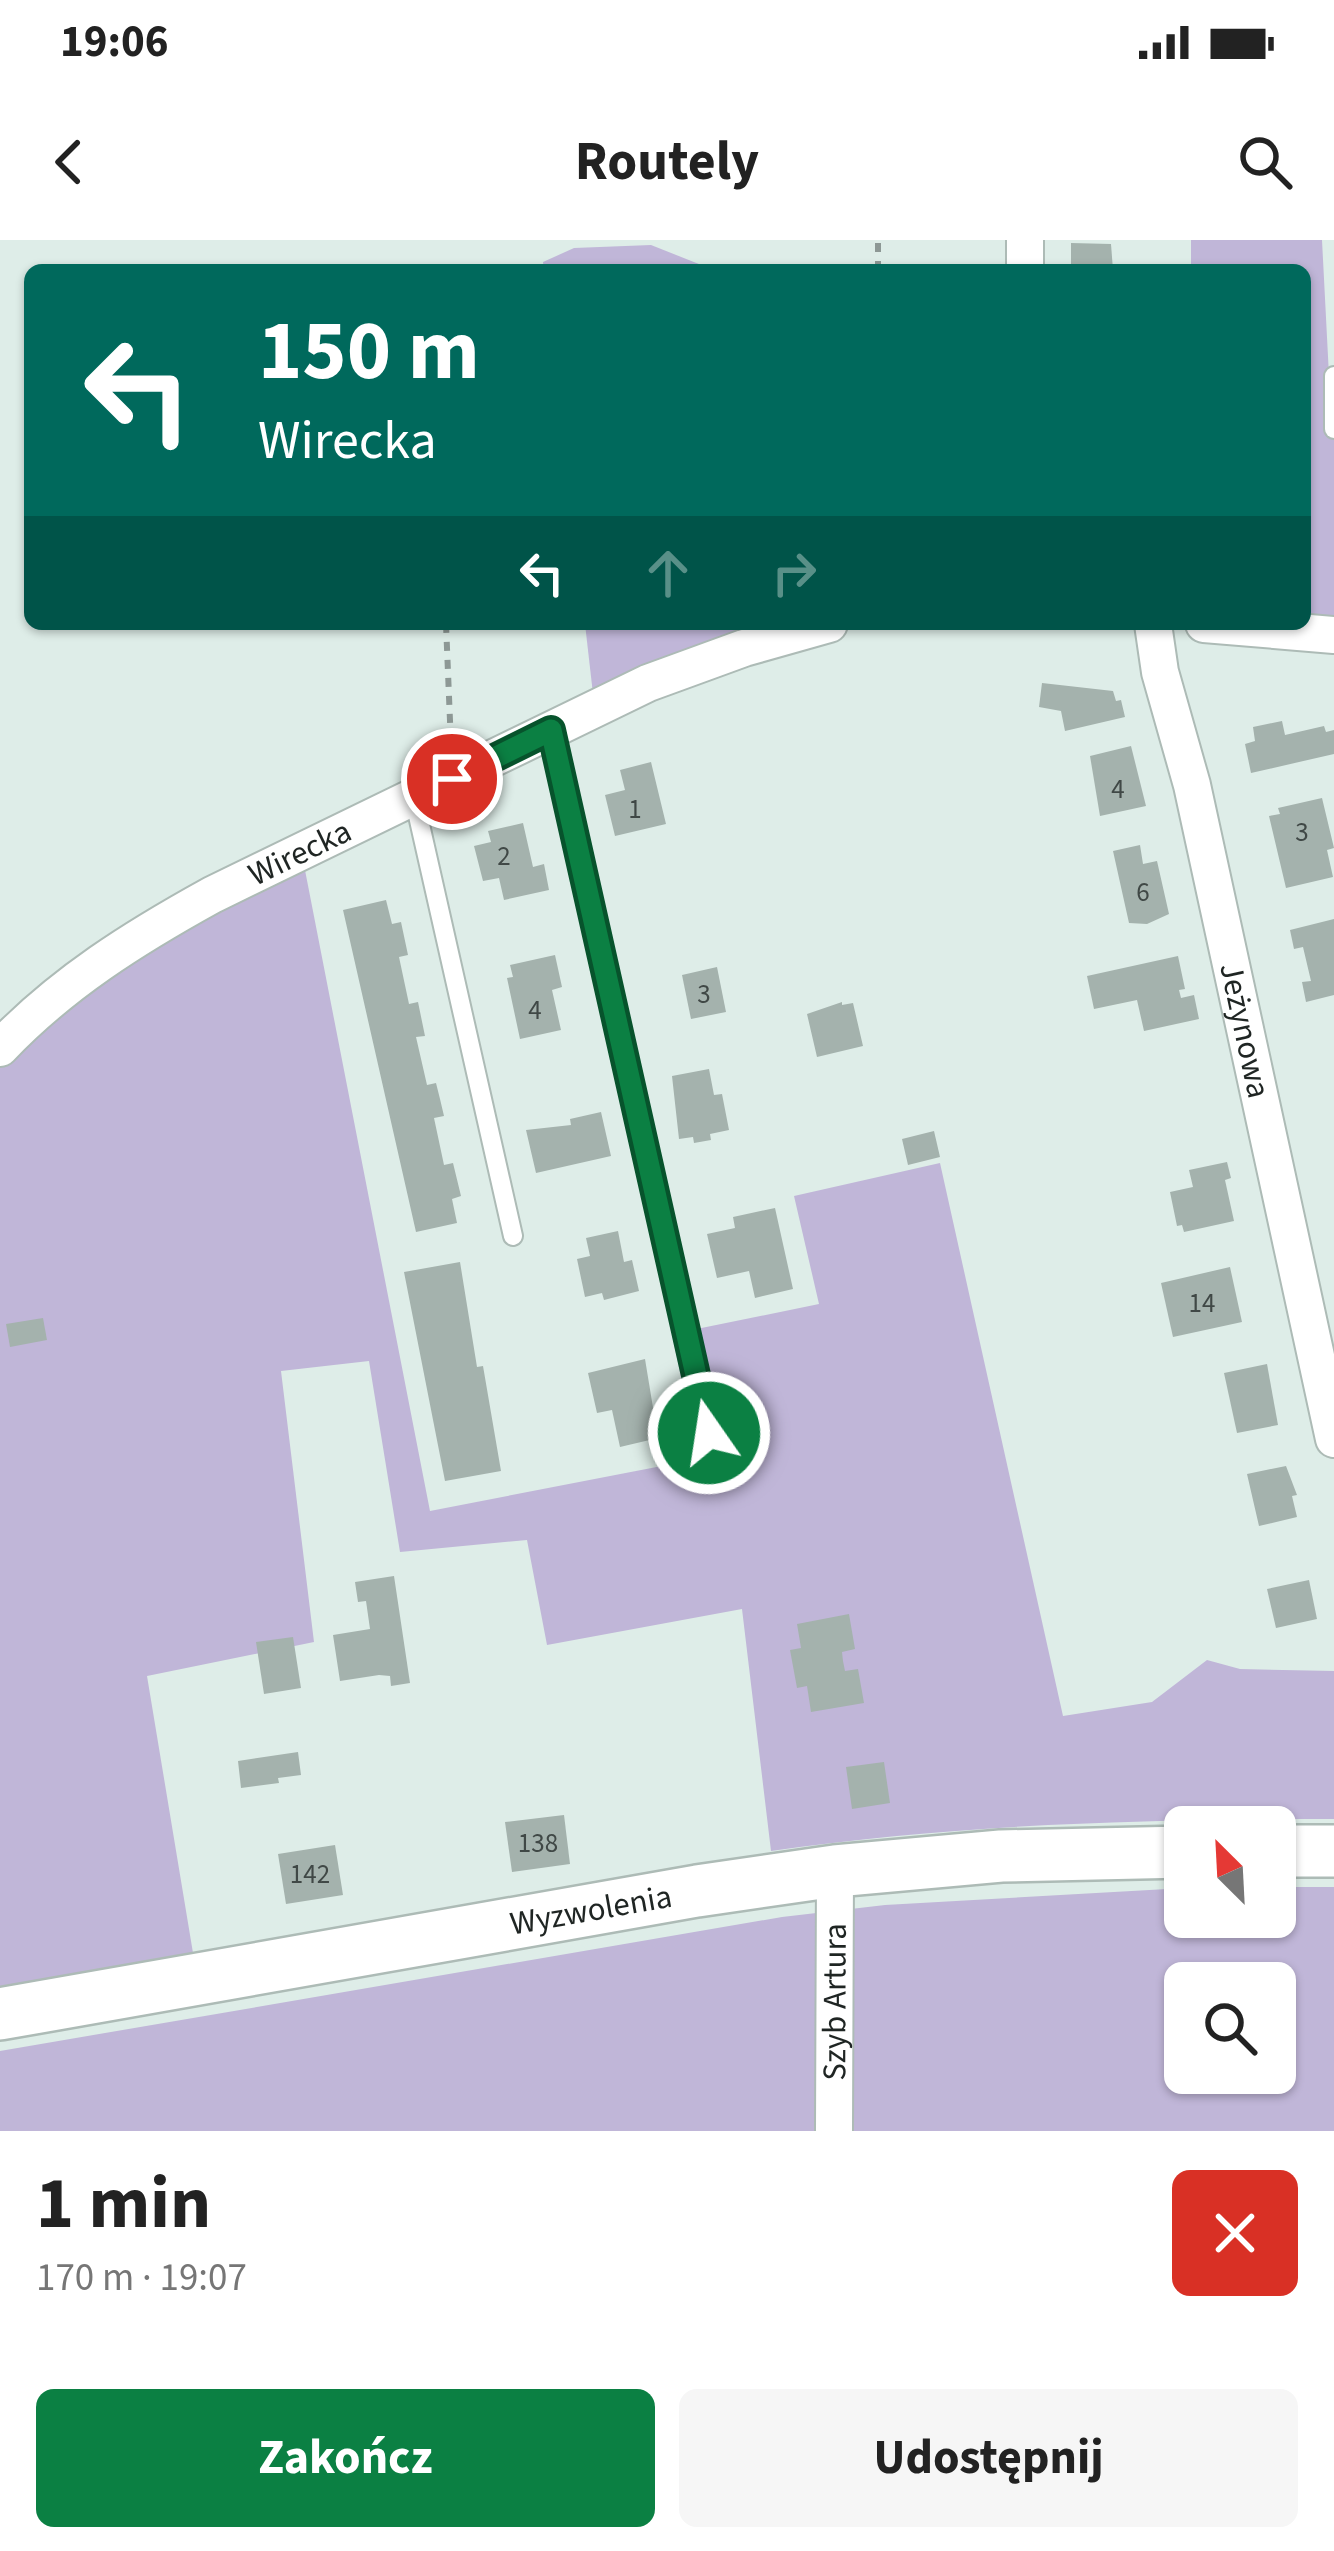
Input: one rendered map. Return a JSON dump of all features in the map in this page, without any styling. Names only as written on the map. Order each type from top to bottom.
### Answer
[{"type":"street","name":"Wirecka","points":[[0,1048],[38,1008],[157,926],[667,676],[808,630]]},
{"type":"street","name":"Jeżynowa","points":[[1154,630],[1334,1439]]},
{"type":"street","points":[[1275,630],[1334,635]]},
{"type":"street","points":[[1296,1851],[1334,1851]]},
{"type":"street","name":"Wyzwolenia","points":[[0,2014],[835,1871],[1001,1856],[1164,1852]]},
{"type":"street","name":"Szyb Artura","points":[[834,2131],[835,1871]]},
{"type":"lane","points":[[1334,376],[1334,429]]},
{"type":"lane","points":[[551,730],[709,1433]]},
{"type":"lane","points":[[414,798],[512,1236]]},
{"type":"path","points":[[446,630],[452,779]]},
{"type":"shaded area","points":[[1191,240],[1322,240],[1329,376],[1334,377],[1334,623],[1311,621],[1311,264],[1191,264]]},
{"type":"shaded area","points":[[651,245],[699,264],[543,264],[574,248]]},
{"type":"shaded area","points":[[586,630],[756,630],[593,694]]},
{"type":"shaded area","points":[[304,865],[430,1511],[698,1459],[672,1334],[819,1304],[794,1196],[940,1163],[1063,1716],[1152,1702],[1207,1660],[1240,1669],[1334,1671],[1334,1819],[1296,1819],[1296,1806],[1164,1806],[1164,1821],[911,1835],[771,1851],[742,1609],[547,1645],[527,1540],[400,1552],[369,1361],[281,1371],[314,1642],[147,1676],[193,1953],[0,1988],[0,1066],[47,1016],[204,914]]},
{"type":"shaded area","points":[[1296,1887],[1334,1887],[1334,2131],[0,2131],[0,2051],[782,1917],[885,1905],[1164,1889],[1164,1938],[1296,1938]]},
{"type":"building","points":[[1071,243],[1111,244],[1113,264],[1071,264]]},
{"type":"building","points":[[1042,683],[1113,691],[1125,717],[1065,731],[1061,711],[1039,707]]},
{"type":"building","points":[[1282,721],[1285,735],[1324,726],[1326,732],[1334,730],[1334,754],[1251,773],[1245,744],[1255,741],[1253,727]]},
{"type":"building","points":[[1131,746],[1146,806],[1100,816],[1090,756]]},
{"type":"building","points":[[651,762],[666,824],[615,836],[605,795],[625,790],[620,770]]},
{"type":"building","points":[[1322,798],[1334,848],[1327,850],[1333,877],[1286,888],[1269,816],[1280,814],[1278,808]]},
{"type":"building","points":[[523,823],[533,867],[544,864],[549,890],[504,900],[499,878],[483,881],[474,846],[491,842],[488,831]]},
{"type":"building","points":[[1140,845],[1143,864],[1157,861],[1169,914],[1147,924],[1129,923],[1113,851]]},
{"type":"building","points":[[386,900],[392,924],[401,922],[408,955],[399,957],[409,1004],[418,1002],[425,1036],[416,1037],[427,1085],[436,1083],[444,1116],[434,1118],[444,1165],[453,1163],[461,1196],[452,1199],[457,1223],[416,1232],[343,910]]},
{"type":"building","points":[[1334,919],[1334,995],[1306,1002],[1302,982],[1311,981],[1303,947],[1294,949],[1290,930]]},
{"type":"building","points":[[555,955],[562,987],[552,990],[561,1030],[520,1039],[507,978],[513,977],[510,965]]},
{"type":"building","points":[[1178,956],[1185,989],[1179,990],[1181,998],[1194,995],[1199,1019],[1144,1031],[1137,1000],[1094,1009],[1087,976]]},
{"type":"building","points":[[717,967],[726,1012],[691,1019],[682,975]]},
{"type":"building","points":[[853,1003],[863,1046],[817,1057],[807,1014]]},
{"type":"building","points":[[709,1069],[714,1095],[722,1094],[729,1130],[710,1134],[711,1140],[679,1139],[672,1076]]},
{"type":"building","points":[[601,1112],[611,1156],[536,1173],[526,1130],[571,1125],[570,1119]]},
{"type":"building","points":[[934,1131],[940,1157],[908,1165],[902,1139]]},
{"type":"building","points":[[1227,1162],[1231,1178],[1225,1180],[1234,1221],[1184,1232],[1182,1225],[1177,1226],[1170,1192],[1193,1187],[1189,1170]]},
{"type":"building","points":[[775,1208],[793,1289],[755,1298],[749,1271],[717,1278],[707,1234],[735,1228],[733,1217]]},
{"type":"building","points":[[618,1231],[624,1262],[632,1260],[639,1291],[604,1300],[602,1293],[585,1297],[577,1259],[590,1256],[586,1238]]},
{"type":"building","points":[[460,1262],[501,1471],[445,1481],[404,1272]]},
{"type":"building","points":[[1230,1267],[1242,1322],[1173,1337],[1161,1283]]},
{"type":"building","points":[[43,1318],[47,1340],[10,1347],[6,1324]]},
{"type":"building","points":[[645,1359],[658,1438],[620,1447],[612,1410],[597,1413],[588,1373]]},
{"type":"building","points":[[1267,1364],[1278,1425],[1237,1433],[1224,1373]]},
{"type":"building","points":[[1286,1466],[1297,1495],[1292,1496],[1297,1517],[1259,1526],[1247,1474]]},
{"type":"building","points":[[394,1576],[410,1683],[391,1686],[390,1676],[379,1675],[340,1681],[333,1635],[370,1629],[366,1601],[358,1602],[355,1582]]},
{"type":"building","points":[[1309,1580],[1317,1619],[1276,1628],[1267,1589]]},
{"type":"building","points":[[849,1614],[855,1649],[842,1652],[843,1661],[845,1671],[858,1669],[864,1703],[811,1712],[807,1686],[797,1688],[790,1650],[801,1648],[797,1624]]},
{"type":"building","points":[[293,1637],[301,1688],[264,1694],[256,1642]]},
{"type":"building","points":[[298,1752],[301,1775],[241,1788],[238,1761]]},
{"type":"building","points":[[884,1762],[890,1803],[852,1809],[846,1767]]},
{"type":"building","points":[[564,1815],[570,1864],[512,1872],[505,1822]]},
{"type":"building","points":[[335,1845],[343,1895],[286,1904],[278,1854]]},
{"type":"route","points":[[452,779],[551,730],[709,1433]]}]
